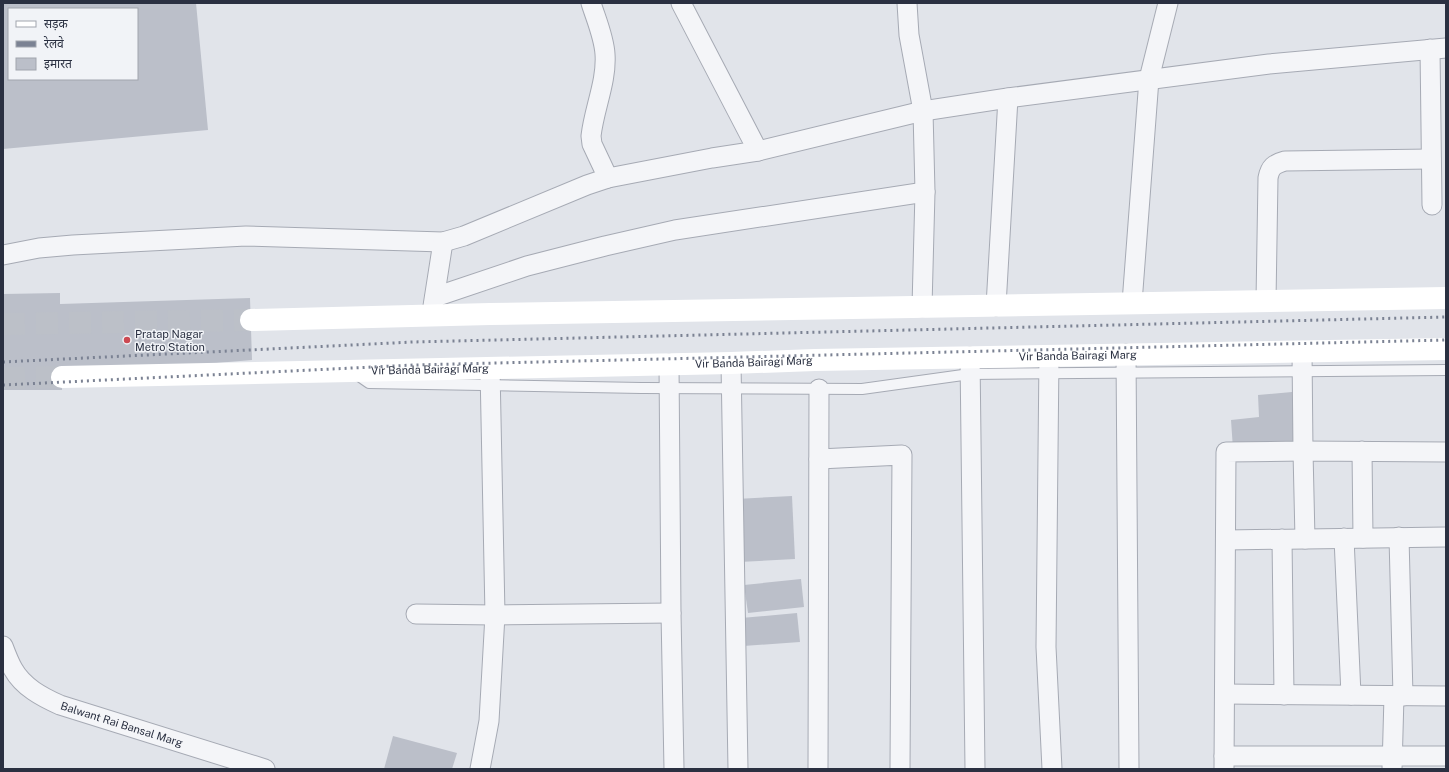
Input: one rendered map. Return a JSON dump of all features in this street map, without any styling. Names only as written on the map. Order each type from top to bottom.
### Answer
[{"type":"main road","points":[[251,320],[433,306],[922,307],[1446,298]]},
{"type":"main road","name":"Vir Banda Bairagi Marg","points":[[62,377],[352,371],[491,377],[669,364],[823,360],[970,366],[1302,362],[1446,349]]},
{"type":"street","points":[[590,3],[603,42],[605,62],[604,73],[590,136],[608,178]]},
{"type":"street","points":[[680,3],[758,151]]},
{"type":"street","points":[[907,3],[909,35],[923,111],[925,192],[922,307]]},
{"type":"street","points":[[1132,303],[1149,79],[1168,3]]},
{"type":"street","points":[[3,255],[39,248],[73,245],[246,236],[443,242],[464,236],[586,185],[608,178],[712,158],[758,151],[923,111],[1008,98],[1269,64],[1438,49],[1431,159],[1432,205]]},
{"type":"street","points":[[996,306],[1008,98]]},
{"type":"street","points":[[1266,301],[1268,178],[1270,168],[1275,164],[1285,161],[1431,159]]},
{"type":"street","points":[[433,306],[527,266],[605,246],[675,230],[925,192]]},
{"type":"street","points":[[433,306],[443,242]]},
{"type":"street","points":[[1302,362],[1305,539]]},
{"type":"street","points":[[731,363],[738,769]]},
{"type":"street","points":[[669,364],[674,769]]},
{"type":"street","points":[[1126,364],[1129,769]]},
{"type":"street","points":[[1048,365],[1046,647],[1052,769]]},
{"type":"street","points":[[970,366],[975,769]]},
{"type":"street","points":[[480,769],[489,721],[495,615],[491,377]]},
{"type":"street","points":[[818,769],[819,389]]},
{"type":"street","points":[[1446,452],[1226,452],[1224,762],[1392,762],[1446,756]]},
{"type":"street","points":[[1362,452],[1363,538]]},
{"type":"street","points":[[819,459],[902,455],[900,769]]},
{"type":"street","points":[[1392,762],[1398,696],[1399,537]]},
{"type":"street","points":[[1226,540],[1446,537]]},
{"type":"street","points":[[1344,538],[1351,695]]},
{"type":"street","points":[[1282,539],[1284,695]]},
{"type":"street","points":[[416,614],[495,615],[671,613]]},
{"type":"street","name":"Balwant Rai Bansal Marg","points":[[3,646],[14,671],[25,684],[41,696],[60,705],[265,769]]},
{"type":"street","points":[[1225,694],[1446,696]]},
{"type":"lane","points":[[1302,362],[1446,370]]},
{"type":"lane","points":[[491,377],[669,388],[862,389],[970,366]]},
{"type":"building","points":[[3,3],[196,3],[208,130],[3,149]]},
{"type":"building","name":"Pratap Nagar Metro Station","points":[[60,293],[60,304],[250,298],[252,360],[62,376],[62,390],[3,390],[3,294]]},
{"type":"building","points":[[1292,392],[1296,444],[1233,449],[1231,420],[1259,417],[1258,395]]},
{"type":"building","points":[[792,496],[795,559],[739,562],[736,499]]},
{"type":"building","points":[[801,579],[804,607],[748,613],[744,585]]},
{"type":"building","points":[[797,613],[800,642],[743,646],[741,618]]},
{"type":"building","points":[[393,736],[457,753],[452,769],[384,769]]},
{"type":"tunnel","points":[[3,324],[251,320]]},
{"type":"tunnel","points":[[3,378],[62,377]]},
{"type":"railway","points":[[3,362],[413,342],[1446,317]]},
{"type":"railway","points":[[3,385],[414,365],[1446,340]]},
{"type":"place","name":"Pratap Nagar Metro Station","points":[[127,340]]}]
